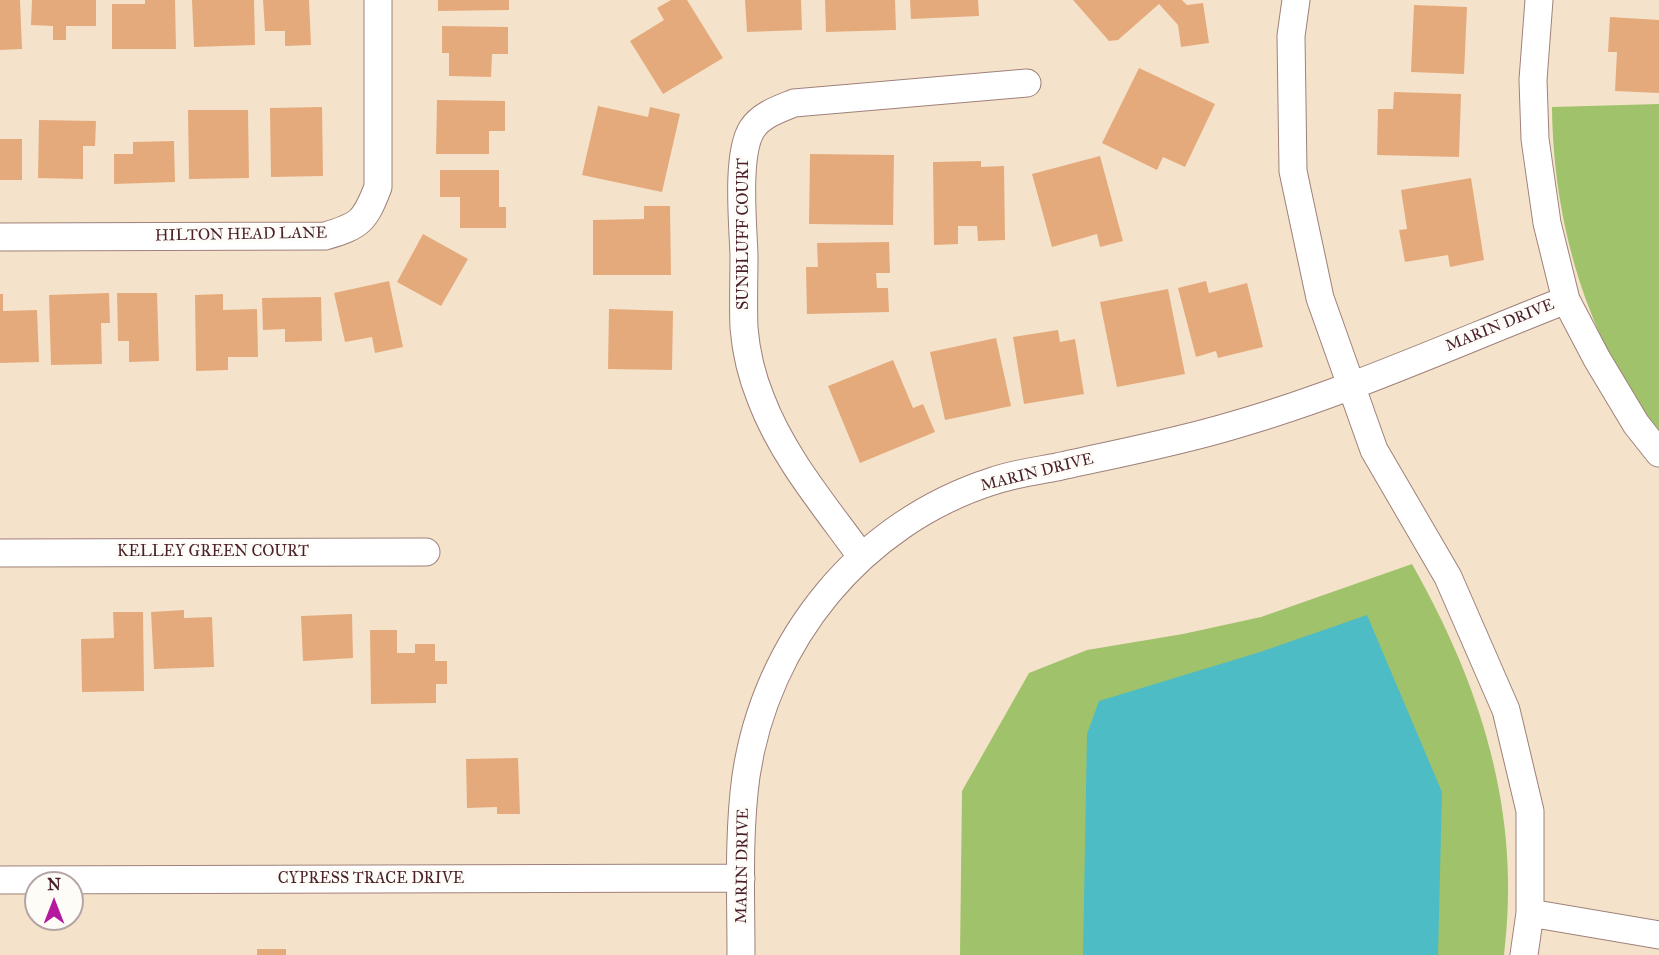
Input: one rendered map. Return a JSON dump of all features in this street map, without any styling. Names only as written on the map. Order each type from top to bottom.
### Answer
[{"type":"street","name":"HILTON HEAD LANE","points":[[0,237],[325,236],[352,228],[369,210],[378,187],[378,0]]},
{"type":"street","points":[[1296,0],[1291,36],[1293,171],[1320,298],[1374,450],[1448,577],[1506,710],[1530,811],[1530,913],[1524,955]]},
{"type":"street","points":[[1539,0],[1533,80],[1535,139],[1547,223],[1566,300],[1597,359],[1636,424],[1659,453]]},
{"type":"street","name":"SUNBLUFF COURT","points":[[861,556],[795,465],[775,433],[760,398],[750,363],[744,329],[743,175],[745,148],[752,129],[764,117],[794,103],[1027,83]]},
{"type":"street","name":"MARIN DRIVE","points":[[741,955],[742,812],[755,736],[774,681],[795,639],[828,590],[861,556],[906,522],[951,498],[994,481],[1229,427],[1287,409],[1566,300]]},
{"type":"street","name":"KELLEY GREEN COURT","points":[[0,553],[426,552]]},
{"type":"street","name":"CYPRESS TRACE DRIVE","points":[[0,880],[741,878]]},
{"type":"street","points":[[1530,913],[1659,935]]},
{"type":"green space","points":[[1659,104],[1659,430],[1633,395],[1612,358],[1593,318],[1578,278],[1559,193],[1552,107]]},
{"type":"green space","points":[[1412,564],[1437,610],[1458,657],[1491,752],[1501,801],[1507,851],[1508,902],[1504,955],[960,955],[962,791],[1029,673],[1087,650],[1183,634],[1261,617]]},
{"type":"water","points":[[1367,615],[1442,792],[1438,955],[1083,955],[1087,734],[1099,701],[1260,652]]},
{"type":"building","points":[[0,0],[20,0],[22,49],[0,50]]},
{"type":"building","points":[[32,0],[96,0],[96,26],[66,26],[66,40],[53,40],[53,26],[31,25]]},
{"type":"building","points":[[145,0],[175,0],[176,49],[112,49],[112,4],[145,4]]},
{"type":"building","points":[[192,0],[254,0],[255,45],[194,47]]},
{"type":"building","points":[[263,0],[309,0],[311,45],[285,46],[285,31],[265,31]]},
{"type":"building","points":[[438,0],[509,0],[509,10],[438,11]]},
{"type":"building","points":[[671,0],[687,0],[723,58],[663,94],[630,41],[664,20],[657,8]]},
{"type":"building","points":[[745,0],[801,0],[802,30],[747,32]]},
{"type":"building","points":[[825,0],[895,0],[896,30],[826,32]]},
{"type":"building","points":[[910,0],[978,0],[979,16],[911,19]]},
{"type":"building","points":[[1073,0],[1182,0],[1187,5],[1203,3],[1209,43],[1181,47],[1178,25],[1159,4],[1118,40],[1109,41]]},
{"type":"building","points":[[1414,5],[1467,7],[1464,74],[1411,72]]},
{"type":"building","points":[[1610,17],[1659,20],[1659,93],[1615,91],[1617,52],[1608,52]]},
{"type":"building","points":[[442,26],[508,27],[508,54],[492,54],[491,77],[449,76],[449,53],[442,53]]},
{"type":"building","points":[[1139,68],[1215,104],[1185,167],[1163,157],[1157,170],[1102,143]]},
{"type":"building","points":[[1394,92],[1461,94],[1459,157],[1377,155],[1378,109],[1393,109]]},
{"type":"building","points":[[437,100],[505,101],[505,131],[489,131],[489,154],[436,154]]},
{"type":"building","points":[[598,106],[648,117],[650,107],[680,114],[662,192],[582,175]]},
{"type":"building","points":[[322,107],[323,176],[271,177],[270,108]]},
{"type":"building","points":[[188,110],[248,110],[249,178],[189,179]]},
{"type":"building","points":[[39,120],[96,121],[95,146],[83,146],[83,179],[38,178]]},
{"type":"building","points":[[0,139],[22,139],[22,180],[0,180]]},
{"type":"building","points":[[174,141],[175,182],[114,184],[114,154],[133,154],[133,142]]},
{"type":"building","points":[[810,154],[894,155],[893,225],[809,224]]},
{"type":"building","points":[[1100,156],[1123,241],[1100,247],[1097,234],[1052,247],[1032,174]]},
{"type":"building","points":[[981,161],[981,167],[1004,166],[1005,240],[978,241],[977,226],[958,226],[958,244],[934,245],[933,162]]},
{"type":"building","points":[[440,170],[499,170],[499,207],[506,207],[506,228],[460,228],[460,197],[440,197]]},
{"type":"building","points":[[1471,178],[1484,260],[1450,267],[1448,255],[1405,262],[1399,230],[1407,229],[1401,190]]},
{"type":"building","points":[[644,206],[670,206],[671,275],[593,275],[593,220],[644,219]]},
{"type":"building","points":[[423,234],[468,259],[441,306],[397,282]]},
{"type":"building","points":[[889,242],[890,273],[876,273],[877,288],[888,288],[889,312],[807,314],[806,267],[818,267],[817,243]]},
{"type":"building","points":[[389,281],[403,347],[375,353],[372,337],[345,342],[334,293]]},
{"type":"building","points":[[1206,281],[1209,293],[1247,283],[1263,347],[1218,358],[1216,351],[1196,357],[1178,288]]},
{"type":"building","points":[[1168,289],[1185,374],[1117,387],[1100,302]]},
{"type":"building","points":[[109,293],[110,323],[101,323],[102,364],[51,365],[49,295]]},
{"type":"building","points":[[117,293],[157,293],[159,361],[129,362],[129,341],[118,341]]},
{"type":"building","points":[[0,294],[3,294],[3,311],[37,310],[39,362],[0,363]]},
{"type":"building","points":[[223,294],[223,310],[257,309],[258,357],[228,357],[228,370],[196,371],[195,295]]},
{"type":"building","points":[[321,297],[322,341],[285,342],[285,329],[263,330],[262,298]]},
{"type":"building","points":[[609,309],[673,311],[672,370],[608,369]]},
{"type":"building","points":[[1058,330],[1060,342],[1075,339],[1084,394],[1024,404],[1013,337]]},
{"type":"building","points":[[996,338],[1011,406],[945,420],[930,352]]},
{"type":"building","points":[[893,360],[913,408],[923,404],[935,432],[860,463],[828,386]]},
{"type":"building","points":[[184,610],[184,618],[212,617],[214,667],[154,669],[151,612]]},
{"type":"building","points":[[113,612],[143,612],[144,691],[82,692],[81,639],[114,638]]},
{"type":"building","points":[[352,614],[353,658],[303,661],[301,616]]},
{"type":"building","points":[[370,630],[397,630],[397,653],[415,653],[415,644],[435,644],[435,661],[447,661],[447,684],[436,684],[436,703],[371,704]]},
{"type":"building","points":[[518,758],[520,814],[497,814],[497,807],[467,808],[466,759]]},
{"type":"building","points":[[257,949],[286,949],[286,955],[257,955]]}]
